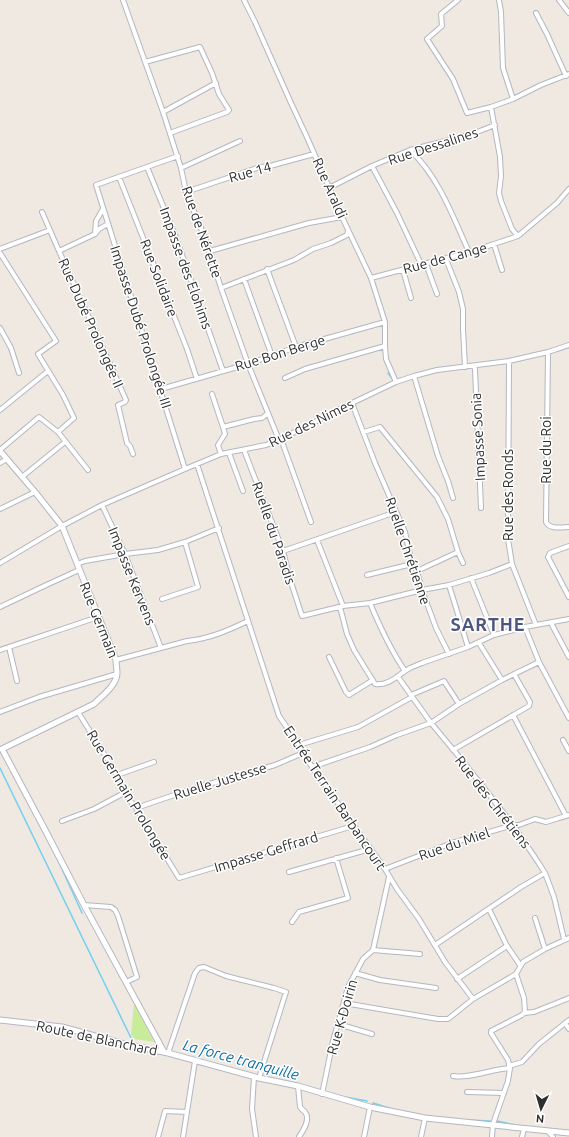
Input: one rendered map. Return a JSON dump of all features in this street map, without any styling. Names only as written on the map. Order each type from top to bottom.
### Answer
[{"type":"street","name":"Rue de Nérette","points":[[123,0],[178,156],[186,192],[210,251],[221,288],[248,364],[267,414],[280,440],[311,522]]},
{"type":"street","name":"Rue Araldi","points":[[244,0],[371,278],[385,322],[386,359],[396,382]]},
{"type":"street","points":[[458,0],[441,14],[442,26],[427,38],[453,79],[468,113],[513,99],[541,85],[568,75],[536,14]]},
{"type":"street","points":[[499,0],[501,12],[503,68],[513,99]]},
{"type":"street","points":[[559,0],[569,13]]},
{"type":"street","points":[[145,62],[200,47],[205,55],[219,94],[229,111],[170,133]]},
{"type":"street","points":[[163,112],[216,83]]},
{"type":"street","points":[[491,107],[500,157],[501,176],[499,193],[512,229],[518,236],[557,203],[569,189]]},
{"type":"street","name":"Rue Dessalines","points":[[329,188],[372,166],[410,150],[472,134],[495,125]]},
{"type":"street","points":[[181,168],[240,141]]},
{"type":"street","points":[[410,150],[421,161],[442,194],[469,252]]},
{"type":"street","name":"Rue 14","points":[[186,192],[260,167],[270,166],[314,154]]},
{"type":"street","points":[[119,177],[178,156]]},
{"type":"street","points":[[372,166],[397,213],[421,264]]},
{"type":"street","name":"Impasse des Elohims","points":[[147,167],[175,234],[223,371]]},
{"type":"street","name":"Impasse Dubé Prolongée III","points":[[119,177],[96,185],[185,469]]},
{"type":"street","name":"Rue Solidaire","points":[[119,177],[187,349],[197,379]]},
{"type":"street","points":[[95,234],[96,221],[103,209]]},
{"type":"street","points":[[42,212],[59,251]]},
{"type":"street","points":[[210,251],[309,223],[342,217]]},
{"type":"street","name":"Rue Dubé Prolongée II","points":[[108,224],[99,229],[95,234],[59,251],[126,400],[118,405],[127,443],[133,454]]},
{"type":"street","points":[[0,249],[50,230]]},
{"type":"street","points":[[221,288],[267,269],[294,260],[313,249],[331,243],[347,235],[348,230]]},
{"type":"street","name":"Rue de Cange","points":[[371,278],[421,264],[446,259],[518,236]]},
{"type":"street","points":[[494,244],[502,270]]},
{"type":"street","points":[[0,253],[56,341],[38,354],[63,395],[74,418],[58,432]]},
{"type":"street","points":[[446,259],[459,292],[463,309],[465,367]]},
{"type":"street","points":[[426,264],[437,294]]},
{"type":"street","points":[[267,269],[296,347]]},
{"type":"street","points":[[403,270],[411,298]]},
{"type":"street","points":[[244,279],[272,356]]},
{"type":"street","name":"Rue Bon Berge","points":[[161,389],[248,364],[296,347],[385,322]]},
{"type":"street","points":[[0,328],[11,348],[19,373]]},
{"type":"street","name":"Rue des Nimes","points":[[0,563],[62,526],[102,505],[221,454],[266,445],[280,440],[396,382],[437,370],[509,361],[548,352],[569,345]]},
{"type":"street","points":[[285,378],[305,369],[385,346]]},
{"type":"street","name":"Rue du Roi","points":[[548,352],[546,522],[548,526],[551,527],[569,527]]},
{"type":"street","name":"Rue des Ronds","points":[[509,361],[507,531],[512,564],[536,625]]},
{"type":"street","name":"Impasse Sonia","points":[[474,366],[476,369],[476,408],[478,423],[481,508]]},
{"type":"street","points":[[0,410],[48,371]]},
{"type":"street","points":[[414,376],[438,456],[453,498]]},
{"type":"street","points":[[212,394],[225,434],[218,446],[221,454]]},
{"type":"street","name":"Ruelle Chrétienne","points":[[352,403],[375,463],[405,532],[412,564],[417,571],[422,590],[436,628],[449,654]]},
{"type":"street","points":[[223,427],[262,418],[267,414]]},
{"type":"street","points":[[0,450],[40,417],[58,432],[88,470]]},
{"type":"street","points":[[364,432],[380,427],[437,497],[448,519],[463,563]]},
{"type":"street","points":[[22,478],[66,442]]},
{"type":"street","name":"Rue Germain","points":[[0,450],[62,526],[116,660],[117,674],[115,680],[106,692],[94,704],[1,750]]},
{"type":"street","name":"Ruelle du Paradis","points":[[244,450],[283,551],[302,616],[342,606]]},
{"type":"street","points":[[229,453],[243,491]]},
{"type":"street","points":[[0,463],[7,459]]},
{"type":"street","name":"Entrée Terrain Barbancourt","points":[[198,464],[280,716],[312,767],[353,826],[385,868],[435,944],[445,962],[473,999]]},
{"type":"street","points":[[0,509],[35,492]]},
{"type":"street","name":"Impasse Kervens","points":[[102,505],[125,554],[161,648]]},
{"type":"street","points":[[283,551],[396,512]]},
{"type":"street","points":[[0,607],[78,567],[85,561],[158,550],[185,542],[219,528]]},
{"type":"street","points":[[317,540],[342,606],[347,634],[354,650],[375,684],[398,677],[410,668],[494,636],[525,627],[569,619]]},
{"type":"street","points":[[162,598],[198,587],[185,542]]},
{"type":"street","points":[[569,546],[550,553],[548,557],[569,597]]},
{"type":"street","points":[[417,571],[458,552]]},
{"type":"street","points":[[368,576],[412,564]]},
{"type":"street","points":[[342,606],[370,603],[449,585],[490,573],[512,564]]},
{"type":"street","points":[[471,578],[494,636]]},
{"type":"street","points":[[449,585],[468,647]]},
{"type":"street","points":[[370,603],[393,654],[405,671]]},
{"type":"street","points":[[0,650],[98,617]]},
{"type":"street","points":[[116,660],[226,632],[248,621]]},
{"type":"street","points":[[551,623],[569,657]]},
{"type":"street","points":[[525,627],[539,662],[569,718]]},
{"type":"street","points":[[479,642],[502,680]]},
{"type":"street","points":[[9,646],[17,681]]},
{"type":"street","points":[[329,657],[346,692],[349,695],[373,680]]},
{"type":"street","points":[[312,767],[370,747],[397,735],[431,723],[460,704],[502,680],[539,662]]},
{"type":"street","points":[[0,712],[46,695],[117,674]]},
{"type":"street","points":[[453,750],[529,706],[530,704],[514,674]]},
{"type":"street","name":"Rue des Chrétiens","points":[[398,677],[431,723],[513,825],[545,873],[567,939]]},
{"type":"street","points":[[299,745],[358,726],[411,696],[444,681],[460,704]]},
{"type":"street","name":"Rue Germain Prolongée","points":[[78,712],[117,775],[124,793],[136,808],[179,878]]},
{"type":"street","points":[[513,716],[568,816]]},
{"type":"street","points":[[563,740],[569,751]]},
{"type":"street","points":[[1,750],[126,982],[166,1052]]},
{"type":"street","name":"Ruelle Justesse","points":[[136,808],[192,789],[263,769],[303,753]]},
{"type":"street","points":[[117,775],[154,762]]},
{"type":"street","points":[[62,821],[94,809],[124,793]]},
{"type":"street","name":"Rue du Miel","points":[[385,868],[452,843],[513,825],[519,825],[535,819],[546,822],[568,816]]},
{"type":"street","name":"Impasse Geffrard","points":[[179,878],[353,826]]},
{"type":"street","points":[[289,872],[370,849]]},
{"type":"street","points":[[292,922],[299,912],[348,898],[336,858]]},
{"type":"street","points":[[435,944],[521,887],[545,873]]},
{"type":"street","name":"Rue K-Doirin","points":[[322,1094],[348,987],[363,959],[373,950],[389,876]]},
{"type":"street","points":[[84,905],[111,907],[115,910],[137,977],[126,982]]},
{"type":"street","points":[[489,909],[507,946],[520,965]]},
{"type":"street","points":[[535,918],[545,949]]},
{"type":"street","points":[[344,1003],[438,1019],[448,1019],[473,999],[516,974],[523,962],[545,949],[567,939]]},
{"type":"street","points":[[457,978],[507,946]]},
{"type":"street","points":[[373,950],[420,954]]},
{"type":"street","points":[[166,1052],[195,973],[199,968],[204,967],[226,976],[286,992],[256,1078],[252,1109],[256,1137]]},
{"type":"street","points":[[355,973],[380,980],[436,988]]},
{"type":"street","points":[[516,974],[524,998],[524,1014]]},
{"type":"street","points":[[492,1137],[493,1124],[504,1094],[509,1067],[508,1060],[491,1032],[492,1030],[524,1014],[534,1012],[569,998]]},
{"type":"street","name":"Route de Blanchard","points":[[0,1020],[62,1027],[124,1044],[166,1052],[256,1078],[298,1086],[370,1107],[425,1118],[569,1133]]},
{"type":"street","points":[[453,1076],[466,1076],[509,1067],[522,1062],[538,1044],[567,1021],[569,1029]]},
{"type":"street","points":[[338,1024],[372,1034]]},
{"type":"street","points":[[183,1137],[195,1061]]},
{"type":"street","points":[[298,1086],[300,1107],[305,1112],[307,1117],[306,1124],[298,1137]]},
{"type":"street","points":[[467,1092],[504,1094]]},
{"type":"street","points":[[364,1137],[370,1107]]},
{"type":"street","points":[[158,1137],[165,1111],[187,1112]]},
{"type":"street","points":[[421,1137],[425,1118]]},
{"type":"street","points":[[522,1137],[524,1129]]},
{"type":"street","points":[[548,1131],[553,1137]]},
{"type":"green space","points":[[134,1003],[154,1042],[135,1039],[131,1035]]},
{"type":"waterway","points":[[388,373],[394,381]]},
{"type":"waterway","points":[[0,768],[132,1040]]},
{"type":"waterway","points":[[57,858],[82,913]]},
{"type":"waterway","name":"La force tranquille","points":[[339,1096],[367,1101]]},
{"type":"waterway","name":"La force tranquille","points":[[373,1103],[392,1109]]},
{"type":"waterway","name":"La force tranquille","points":[[469,1120],[490,1121]]},
{"type":"waterway","name":"La force tranquille","points":[[497,1121],[515,1125]]},
{"type":"district","name":"SARTHE","points":[[488,625]]}]
